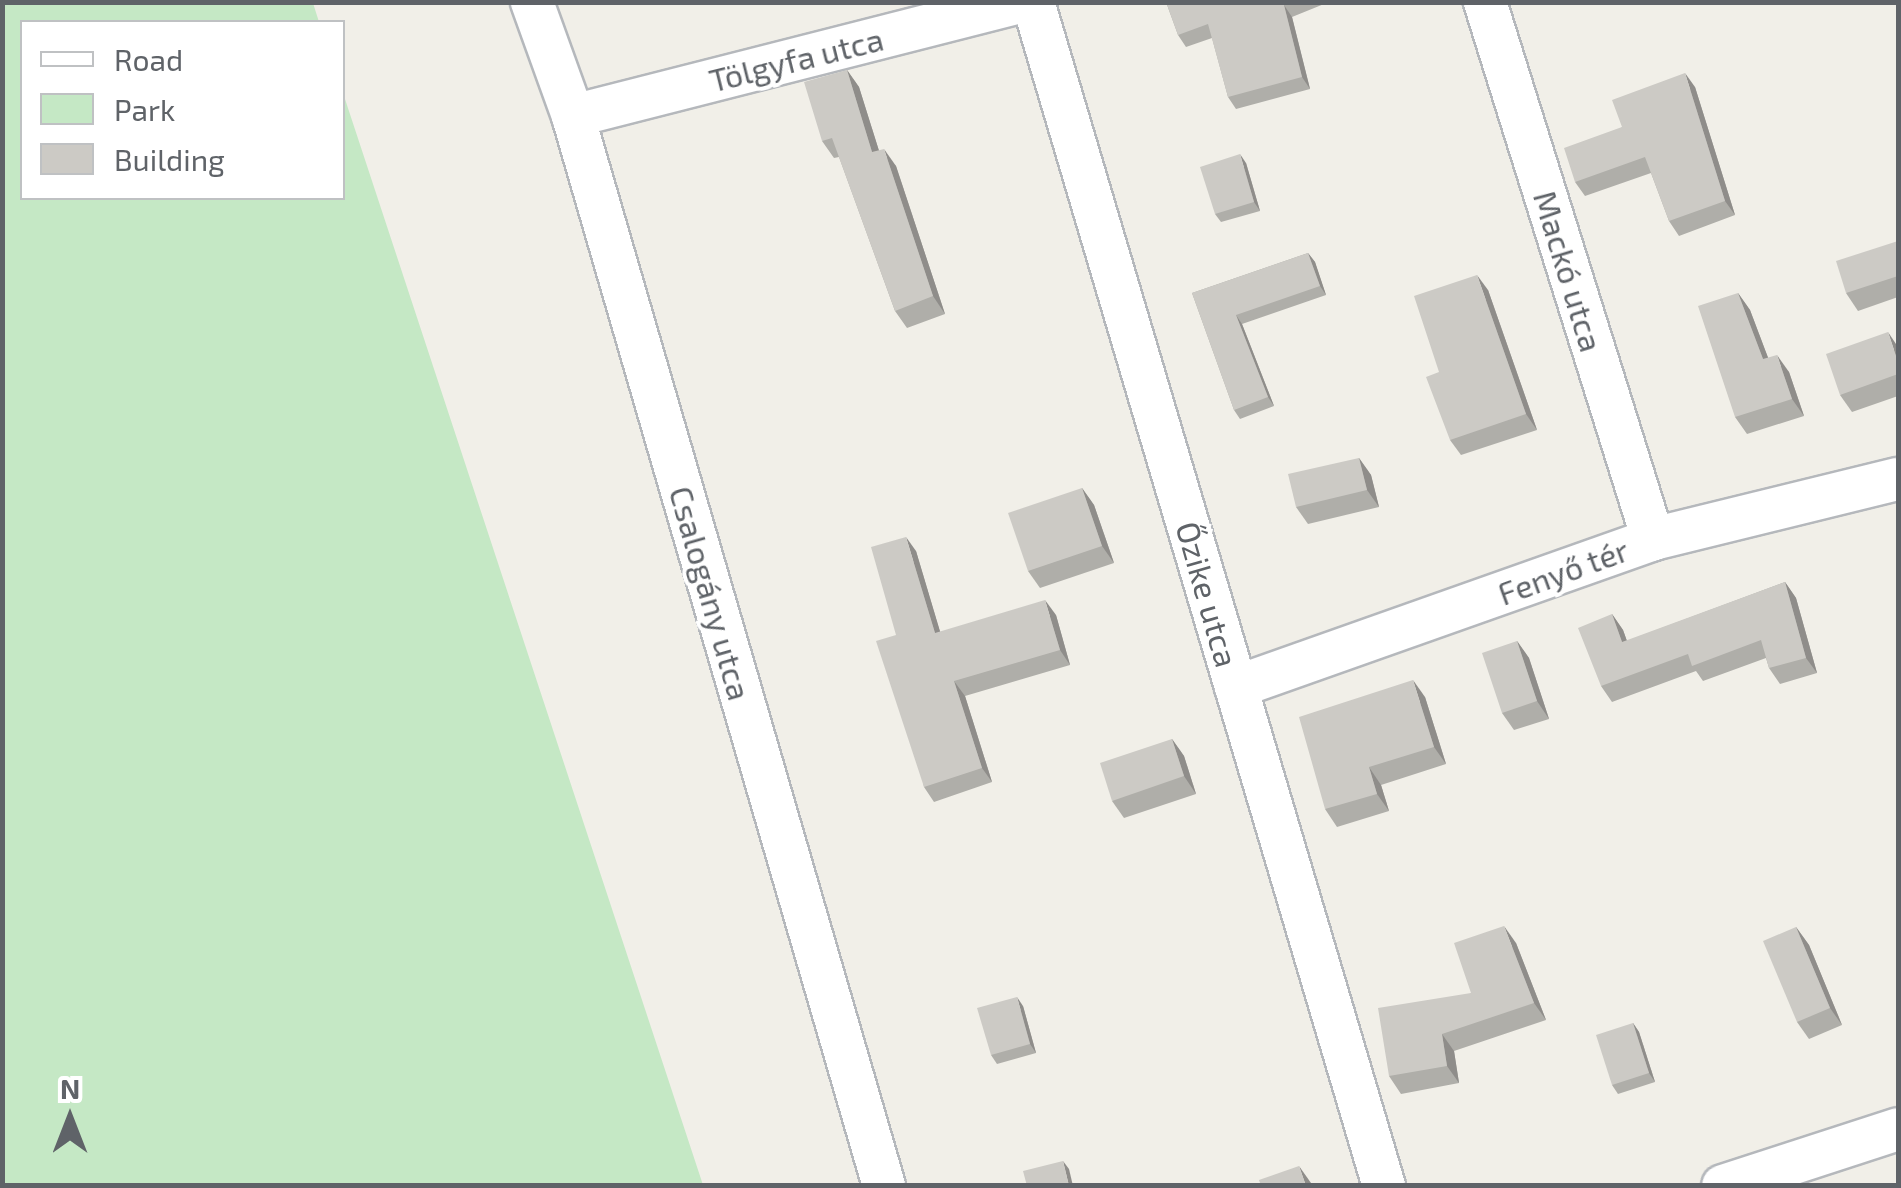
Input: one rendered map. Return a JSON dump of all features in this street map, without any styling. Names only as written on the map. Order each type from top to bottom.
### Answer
[{"type":"street","name":"Csalogány utca","points":[[532,2],[572,116],[884,1186]]},
{"type":"street","name":"Tölgyfa utca","points":[[572,116],[1019,2]]},
{"type":"street","name":"Őzike utca","points":[[1033,2],[1384,1186]]},
{"type":"street","name":"Mackó utca","points":[[1485,2],[1653,539]]},
{"type":"street","name":"Fenyő tér","points":[[1236,687],[1653,539],[1898,479]]},
{"type":"street","points":[[1723,1186],[1898,1129]]},
{"type":"green space","points":[[2,3],[313,3],[318,20],[20,20],[20,200],[345,200],[345,99],[703,1185],[3,1185]]},
{"type":"building","points":[[1166,2],[1291,2],[1284,5],[1302,77],[1228,97],[1208,24],[1178,35]]},
{"type":"building","points":[[847,70],[872,152],[884,149],[933,296],[895,311],[832,138],[822,141],[804,82]]},
{"type":"building","points":[[1685,73],[1725,201],[1669,221],[1645,157],[1575,182],[1564,148],[1622,127],[1612,100]]},
{"type":"building","points":[[1240,154],[1254,202],[1215,214],[1200,167]]},
{"type":"building","points":[[1898,241],[1898,276],[1846,293],[1836,261]]},
{"type":"building","points":[[1308,253],[1320,286],[1236,315],[1268,397],[1234,410],[1192,293]]},
{"type":"building","points":[[1477,275],[1526,414],[1450,440],[1426,377],[1439,372],[1414,296]]},
{"type":"building","points":[[1738,293],[1763,359],[1777,355],[1792,399],[1735,417],[1698,306]]},
{"type":"building","points":[[1888,332],[1898,374],[1840,395],[1826,354]]},
{"type":"building","points":[[1359,458],[1367,490],[1296,507],[1288,474]]},
{"type":"building","points":[[1082,488],[1102,546],[1028,571],[1008,513]]},
{"type":"building","points":[[906,537],[935,633],[1045,600],[1060,650],[954,681],[982,768],[924,787],[876,641],[896,635],[871,547]]},
{"type":"building","points":[[1785,582],[1806,658],[1769,668],[1761,640],[1692,666],[1688,654],[1601,686],[1578,628],[1612,614],[1622,642]]},
{"type":"building","points":[[1517,641],[1537,701],[1502,713],[1482,653]]},
{"type":"building","points":[[1413,680],[1434,747],[1369,767],[1377,794],[1325,809],[1299,717]]},
{"type":"building","points":[[1172,739],[1184,776],[1112,801],[1100,763]]},
{"type":"building","points":[[1504,926],[1534,1003],[1442,1034],[1447,1066],[1389,1076],[1378,1008],[1471,993],[1454,943]]},
{"type":"building","points":[[1796,927],[1830,1008],[1797,1022],[1763,941]]},
{"type":"building","points":[[1017,997],[1030,1044],[991,1055],[977,1008]]},
{"type":"building","points":[[1633,1023],[1649,1073],[1612,1085],[1596,1035]]},
{"type":"building","points":[[1063,1161],[1069,1186],[1027,1186],[1023,1171]]},
{"type":"building","points":[[1299,1166],[1306,1186],[1261,1186],[1259,1180]]}]
